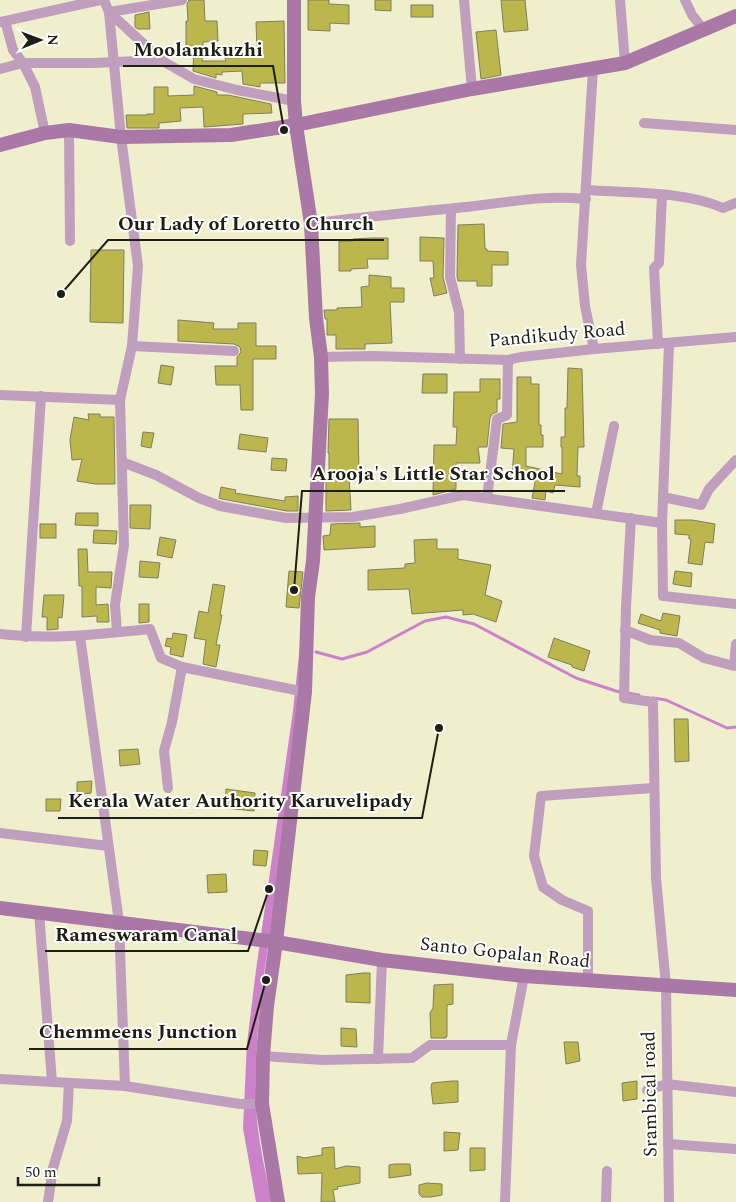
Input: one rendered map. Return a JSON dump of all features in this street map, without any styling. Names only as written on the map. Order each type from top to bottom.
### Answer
[{"type":"street","points":[[45,133],[35,87],[24,63],[13,50],[2,21],[100,0]]},
{"type":"street","points":[[104,0],[109,12],[121,137],[138,266],[132,346],[120,400],[124,545],[115,605],[117,632]]},
{"type":"street","points":[[109,12],[182,0]]},
{"type":"street","points":[[278,1202],[262,1104],[263,1056],[313,562],[322,394],[322,357],[316,318],[311,224],[294,101],[294,0]]},
{"type":"street","points":[[464,0],[472,89]]},
{"type":"street","points":[[620,0],[625,63]]},
{"type":"street","points":[[685,0],[692,15],[704,30]]},
{"type":"street","points":[[109,12],[161,60],[194,79],[294,101]]},
{"type":"street","points":[[0,145],[45,133],[69,130],[121,137],[231,135],[296,125],[472,89],[625,63],[736,16]]},
{"type":"street","points":[[0,69],[24,63],[161,60]]},
{"type":"street","points":[[593,69],[581,265],[585,306],[594,349]]},
{"type":"street","points":[[644,123],[736,130]]},
{"type":"street","points":[[69,130],[70,241]]},
{"type":"street","points":[[311,224],[365,216],[450,209],[532,198],[586,195],[662,195],[707,201],[723,208],[736,203]]},
{"type":"street","points":[[658,344],[654,268],[659,263],[662,195]]},
{"type":"street","points":[[450,209],[450,277],[459,312],[460,359]]},
{"type":"street","name":"Pandikudy Road","points":[[322,357],[373,356],[508,360],[594,349],[736,337]]},
{"type":"street","points":[[669,344],[662,497],[663,596],[736,604]]},
{"type":"street","points":[[132,346],[234,351]]},
{"type":"street","points":[[487,498],[497,420],[508,415],[508,360]]},
{"type":"street","points":[[0,395],[120,400]]},
{"type":"street","points":[[26,637],[41,396]]},
{"type":"street","points":[[596,513],[614,426]]},
{"type":"street","points":[[662,497],[701,504],[709,489],[736,460]]},
{"type":"street","points":[[122,462],[156,475],[199,498],[220,506],[286,518],[316,516],[353,517],[463,495],[662,523]]},
{"type":"street","points":[[631,518],[625,630],[650,640],[679,643],[704,658],[734,666],[736,644]]},
{"type":"street","points":[[0,634],[26,637],[80,636],[150,629],[161,658],[182,667],[300,691]]},
{"type":"street","name":"Srambical road","points":[[625,630],[624,698],[653,702],[655,720],[656,878],[666,986],[669,1202]]},
{"type":"street","points":[[80,636],[119,922],[125,1086]]},
{"type":"street","points":[[168,788],[164,751],[172,722],[182,667]]},
{"type":"street","points":[[588,980],[588,912],[562,900],[543,887],[534,856],[541,796],[654,788]]},
{"type":"street","points":[[0,833],[108,846]]},
{"type":"street","name":"Santo Gopalan Road","points":[[0,908],[274,941],[382,960],[524,976],[736,990]]},
{"type":"street","points":[[39,912],[52,1082]]},
{"type":"street","points":[[378,1059],[382,960]]},
{"type":"street","points":[[505,1202],[511,1045],[524,976]]},
{"type":"street","points":[[263,1056],[323,1060],[412,1058],[430,1045],[511,1045]]},
{"type":"street","points":[[0,1079],[125,1086],[240,1104],[262,1104]]},
{"type":"street","points":[[48,1202],[52,1168],[67,1121],[69,1083]]},
{"type":"street","points":[[647,1090],[667,1084],[736,1092]]},
{"type":"street","points":[[668,1144],[736,1149]]},
{"type":"street","points":[[606,1202],[607,1171]]},
{"type":"shaded area","points":[[313,523],[306,649],[257,1038],[258,1129],[272,1202],[256,1202],[243,1128],[247,1043],[293,711]]},
{"type":"building","points":[[189,0],[204,0],[205,21],[217,21],[218,41],[203,42],[202,61],[226,61],[225,58],[253,57],[253,50],[257,50],[256,22],[284,21],[285,83],[260,83],[260,87],[243,84],[242,71],[222,72],[222,75],[216,74],[216,78],[193,71],[194,46],[186,46],[187,4]]},
{"type":"building","points":[[308,0],[329,0],[329,4],[349,5],[349,24],[330,23],[330,31],[308,30]]},
{"type":"building","points":[[375,0],[391,0],[391,11],[375,10]]},
{"type":"building","points":[[501,0],[525,0],[528,30],[504,32]]},
{"type":"building","points":[[411,5],[433,5],[433,17],[411,17]]},
{"type":"building","points":[[149,12],[150,29],[138,29],[135,27],[135,15]]},
{"type":"building","points":[[496,30],[501,75],[481,79],[476,32]]},
{"type":"building","points":[[194,86],[217,92],[217,95],[228,95],[271,104],[272,113],[243,114],[243,124],[204,127],[203,107],[180,108],[181,121],[159,123],[159,128],[127,128],[126,115],[154,114],[154,87],[168,87],[168,96],[194,95]]},
{"type":"building","points":[[484,224],[485,249],[487,251],[508,252],[508,265],[492,265],[492,286],[477,286],[477,281],[458,281],[458,225]]},
{"type":"building","points":[[420,237],[444,238],[443,277],[447,293],[434,296],[430,278],[434,278],[433,261],[420,261]]},
{"type":"building","points":[[388,238],[388,259],[367,259],[368,268],[339,271],[339,241]]},
{"type":"building","points":[[91,250],[124,250],[123,323],[90,322]]},
{"type":"building","points":[[369,275],[391,277],[391,288],[404,288],[404,302],[390,302],[392,343],[365,344],[365,349],[336,349],[336,335],[327,335],[327,319],[325,319],[324,310],[362,307],[361,287],[369,286]]},
{"type":"building","points":[[178,320],[214,323],[213,329],[238,329],[238,323],[256,323],[256,346],[276,346],[276,359],[253,359],[253,410],[241,410],[240,385],[216,385],[215,366],[237,366],[237,357],[241,352],[240,347],[234,344],[178,341]]},
{"type":"building","points":[[161,365],[174,367],[171,385],[158,383]]},
{"type":"building","points":[[568,368],[582,369],[584,447],[578,447],[577,476],[580,476],[580,487],[555,485],[553,493],[546,491],[545,500],[532,498],[536,477],[512,475],[514,449],[501,448],[503,424],[517,422],[517,377],[531,377],[531,384],[539,384],[539,425],[541,425],[541,435],[543,435],[543,447],[526,447],[526,466],[562,474],[561,437],[565,437]]},
{"type":"building","points":[[423,374],[447,374],[447,393],[422,393]]},
{"type":"building","points":[[480,379],[500,379],[500,399],[497,399],[497,412],[492,414],[490,418],[487,447],[478,447],[480,463],[456,463],[456,489],[433,495],[434,445],[456,445],[457,427],[453,427],[454,392],[480,392]]},
{"type":"building","points":[[88,414],[100,414],[100,417],[114,417],[115,484],[95,484],[77,481],[82,459],[72,460],[70,440],[74,417],[89,420]]},
{"type":"building","points":[[329,419],[358,419],[359,477],[349,477],[351,510],[326,511],[326,478],[328,478],[329,470]]},
{"type":"building","points":[[143,432],[154,433],[151,448],[141,446]]},
{"type":"building","points":[[240,434],[268,438],[266,452],[238,449]]},
{"type":"building","points":[[272,458],[287,459],[286,471],[271,470]]},
{"type":"building","points":[[221,487],[236,490],[235,493],[285,501],[285,497],[298,496],[298,511],[287,511],[222,499],[219,498]]},
{"type":"building","points":[[130,505],[151,505],[150,529],[130,528]]},
{"type":"building","points":[[76,513],[98,513],[98,526],[75,525]]},
{"type":"building","points":[[675,520],[692,520],[715,524],[713,543],[705,542],[702,565],[688,563],[691,539],[689,539],[689,535],[675,534]]},
{"type":"building","points":[[360,523],[360,527],[375,526],[375,547],[324,550],[323,536],[330,535],[331,524]]},
{"type":"building","points":[[40,524],[56,524],[56,538],[40,538]]},
{"type":"building","points":[[94,530],[117,531],[116,544],[93,543]]},
{"type":"building","points":[[160,537],[176,540],[172,558],[157,555]]},
{"type":"building","points":[[437,539],[437,549],[458,549],[458,559],[491,565],[485,595],[502,601],[496,622],[473,614],[463,615],[463,610],[412,614],[409,589],[368,590],[368,570],[405,568],[405,564],[415,563],[414,540]]},
{"type":"building","points":[[78,549],[87,549],[88,572],[112,572],[111,588],[96,587],[96,605],[108,604],[109,622],[97,622],[97,616],[82,617],[82,586],[79,586]]},
{"type":"building","points":[[140,561],[160,563],[158,578],[139,577]]},
{"type":"building","points":[[289,571],[303,572],[299,608],[286,607]]},
{"type":"building","points":[[675,571],[692,573],[691,587],[673,584]]},
{"type":"building","points":[[213,584],[225,586],[216,645],[220,645],[216,667],[203,664],[206,640],[194,638],[199,611],[208,613]]},
{"type":"building","points":[[44,595],[64,595],[62,618],[58,617],[58,629],[47,630],[47,617],[42,617]]},
{"type":"building","points":[[139,604],[149,604],[149,622],[139,623]]},
{"type":"building","points":[[663,613],[680,616],[677,636],[660,633],[660,630],[638,623],[641,614],[661,621]]},
{"type":"building","points":[[173,633],[187,635],[183,657],[170,654],[171,647],[165,646],[167,638],[172,639]]},
{"type":"building","points":[[554,638],[590,651],[584,671],[548,657]]},
{"type":"building","points":[[674,719],[688,719],[689,761],[675,762]]},
{"type":"building","points":[[138,749],[140,764],[120,766],[119,750]]},
{"type":"building","points":[[92,781],[91,793],[77,795],[77,782]]},
{"type":"building","points":[[226,789],[255,793],[254,811],[225,808]]},
{"type":"building","points":[[46,799],[61,799],[60,811],[46,811]]},
{"type":"building","points":[[254,850],[268,851],[266,866],[253,865]]},
{"type":"building","points":[[226,874],[227,892],[208,893],[207,875]]},
{"type":"building","points":[[370,973],[370,1003],[346,1002],[346,975]]},
{"type":"building","points":[[453,984],[453,1004],[447,1005],[447,1036],[446,1038],[431,1038],[430,1013],[433,1008],[434,985]]},
{"type":"building","points":[[341,1028],[356,1029],[357,1047],[341,1046]]},
{"type":"building","points":[[564,1042],[578,1042],[580,1061],[566,1064]]},
{"type":"building","points":[[458,1081],[458,1102],[433,1104],[432,1083]]},
{"type":"building","points":[[637,1081],[637,1099],[623,1101],[622,1083]]},
{"type":"building","points":[[444,1132],[460,1133],[458,1150],[444,1151]]},
{"type":"building","points":[[334,1147],[335,1169],[346,1166],[360,1167],[360,1183],[337,1187],[338,1189],[333,1190],[335,1202],[321,1202],[322,1173],[298,1174],[297,1156],[304,1158],[322,1155],[322,1148]]},
{"type":"building","points":[[470,1148],[485,1148],[485,1170],[470,1171]]},
{"type":"building","points":[[410,1164],[411,1175],[389,1178],[389,1165]]},
{"type":"building","points":[[427,1183],[442,1184],[442,1195],[422,1197],[419,1194],[419,1185]]},
{"type":"waterway","points":[[316,652],[342,659],[367,652],[425,621],[446,617],[474,624],[576,678],[616,691],[639,695]]},
{"type":"waterway","points":[[653,698],[666,700],[727,728],[736,727]]},
{"type":"place","name":"Moolamkuzhi","points":[[284,130]]},
{"type":"place","name":"Our Lady of Loretto Church","points":[[61,294]]},
{"type":"place","name":"Arooja's Little Star School","points":[[294,590]]},
{"type":"place","name":"Kerala Water Authority Karuvelipady","points":[[439,728]]},
{"type":"place","name":"Rameswaram Canal","points":[[269,889]]},
{"type":"place","name":"Chemmeens Junction","points":[[266,980]]}]
